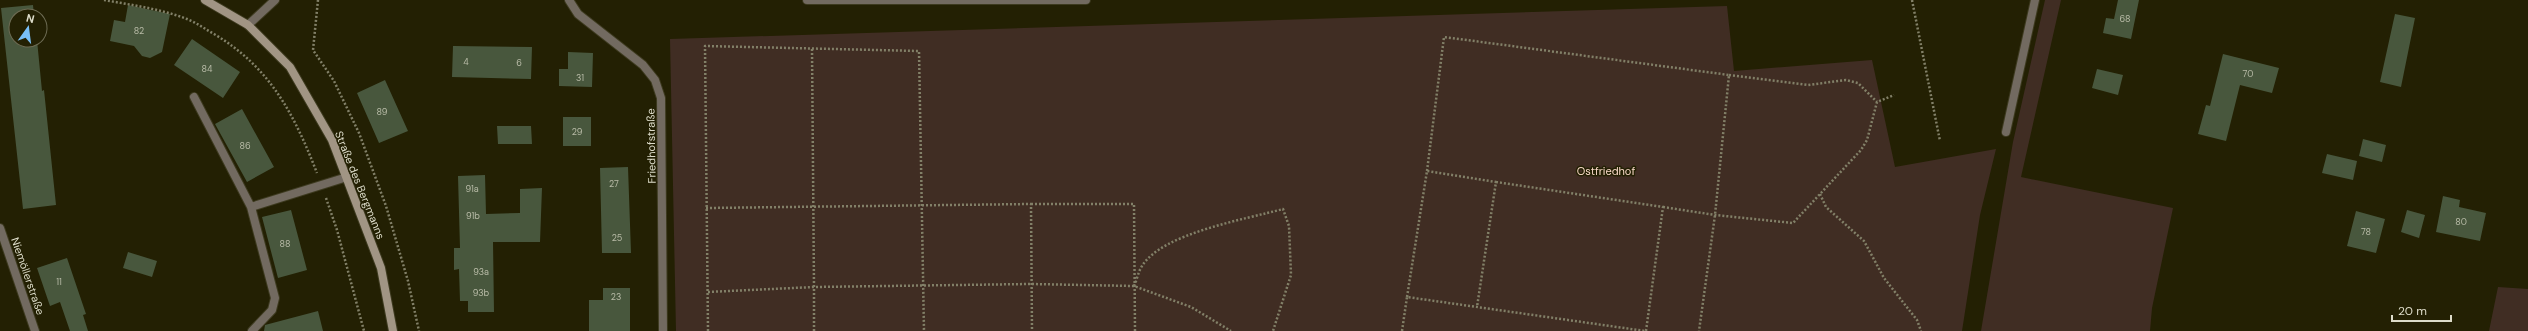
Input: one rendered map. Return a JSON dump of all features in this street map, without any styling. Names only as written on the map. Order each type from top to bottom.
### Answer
[{"type":"main road","name":"Straße des Bergmanns","points":[[205,0],[248,25],[290,67],[332,140],[381,268],[393,331]]},
{"type":"street","points":[[248,25],[275,0]]},
{"type":"street","name":"Friedhofstraße","points":[[569,0],[578,14],[643,65],[655,80],[661,98],[663,331]]},
{"type":"street","points":[[807,0],[1086,0]]},
{"type":"street","points":[[2006,132],[2035,0]]},
{"type":"street","points":[[194,97],[251,207],[275,298],[272,310],[252,331]]},
{"type":"street","points":[[251,207],[346,177]]},
{"type":"street","name":"Niemöllerstraße","points":[[0,228],[35,331]]},
{"type":"path","points":[[104,0],[169,13],[189,20],[226,41],[256,64],[277,90],[300,130],[322,185],[337,230],[364,331]]},
{"type":"path","points":[[318,0],[313,50],[334,81],[359,133],[386,206],[408,281],[419,331]]},
{"type":"path","points":[[1912,0],[1940,141]]},
{"type":"path","points":[[1402,331],[1427,172],[1444,37],[1729,76],[1808,85],[1846,80],[1864,88],[1877,102]]},
{"type":"path","points":[[708,331],[705,46],[919,51],[924,331]]},
{"type":"path","points":[[812,49],[814,331]]},
{"type":"path","points":[[1699,331],[1715,215],[1729,76]]},
{"type":"path","points":[[1877,102],[1894,95]]},
{"type":"path","points":[[1427,172],[1715,215],[1793,223],[1861,150],[1867,140],[1877,102]]},
{"type":"path","points":[[1477,307],[1496,182]]},
{"type":"path","points":[[1820,194],[1826,207],[1864,241],[1884,278],[1917,320],[1921,331]]},
{"type":"path","points":[[1031,204],[1032,331]]},
{"type":"path","points":[[706,208],[1134,204],[1135,331]]},
{"type":"path","points":[[1407,297],[1646,331],[1663,207]]},
{"type":"path","points":[[1134,286],[1141,266],[1152,254],[1173,241],[1196,233],[1283,209],[1289,226],[1291,275],[1273,331]]},
{"type":"path","points":[[708,292],[814,287],[1031,284],[1134,286],[1191,307],[1231,331]]},
{"type":"green space","points":[[2045,0],[2061,0],[2021,177],[2173,208],[2152,308],[2150,331],[1981,331],[2013,142]]},
{"type":"green space","name":"Ostfriedhof","points":[[1727,6],[1734,71],[1872,60],[1895,167],[1996,149],[1980,215],[1962,331],[676,331],[670,39]]},
{"type":"green space","points":[[2498,287],[2528,289],[2528,331],[2489,331]]},
{"type":"building","points":[[2118,0],[2139,0],[2131,39],[2103,33],[2106,18],[2114,19]]},
{"type":"building","points":[[33,5],[33,8],[8,8],[8,48],[38,48],[42,91],[44,90],[56,205],[23,209],[1,8]]},
{"type":"building","points":[[128,5],[170,14],[162,52],[150,58],[142,56],[134,46],[110,41],[114,20],[125,22]]},
{"type":"building","points":[[2395,14],[2415,18],[2401,87],[2380,82]]},
{"type":"building","points":[[192,39],[240,72],[223,98],[174,65]]},
{"type":"building","points":[[453,46],[532,47],[531,79],[452,77]]},
{"type":"building","points":[[568,52],[593,53],[592,87],[559,86],[559,69],[568,69]]},
{"type":"building","points":[[2223,54],[2279,68],[2272,93],[2240,85],[2226,141],[2198,134],[2206,105],[2210,106]]},
{"type":"building","points":[[2097,69],[2123,75],[2118,95],[2092,88]]},
{"type":"building","points":[[385,80],[408,131],[379,143],[357,93]]},
{"type":"building","points":[[242,109],[274,167],[247,182],[215,124]]},
{"type":"building","points":[[563,117],[591,117],[591,146],[563,146]]},
{"type":"building","points":[[497,126],[531,126],[532,144],[498,144]]},
{"type":"building","points":[[2363,139],[2386,145],[2382,162],[2359,156]]},
{"type":"building","points":[[2327,154],[2357,161],[2353,180],[2322,173]]},
{"type":"building","points":[[628,167],[631,253],[602,253],[600,168]]},
{"type":"building","points":[[485,175],[486,214],[520,213],[520,189],[542,188],[540,242],[493,242],[494,312],[468,312],[468,301],[460,301],[459,269],[454,270],[454,248],[460,248],[458,176]]},
{"type":"building","points":[[2443,196],[2460,200],[2459,207],[2486,213],[2480,241],[2436,232]]},
{"type":"building","points":[[291,210],[307,270],[278,278],[262,217]]},
{"type":"building","points":[[2407,210],[2425,215],[2419,238],[2401,232]]},
{"type":"building","points":[[2356,211],[2385,219],[2376,253],[2347,246]]},
{"type":"building","points":[[128,252],[157,261],[152,277],[123,268]]},
{"type":"building","points":[[67,258],[86,314],[83,315],[88,331],[70,331],[60,302],[50,306],[37,268]]},
{"type":"building","points":[[603,288],[630,288],[630,331],[589,331],[589,300],[603,300]]},
{"type":"building","points":[[318,311],[323,331],[264,331],[265,325]]}]
